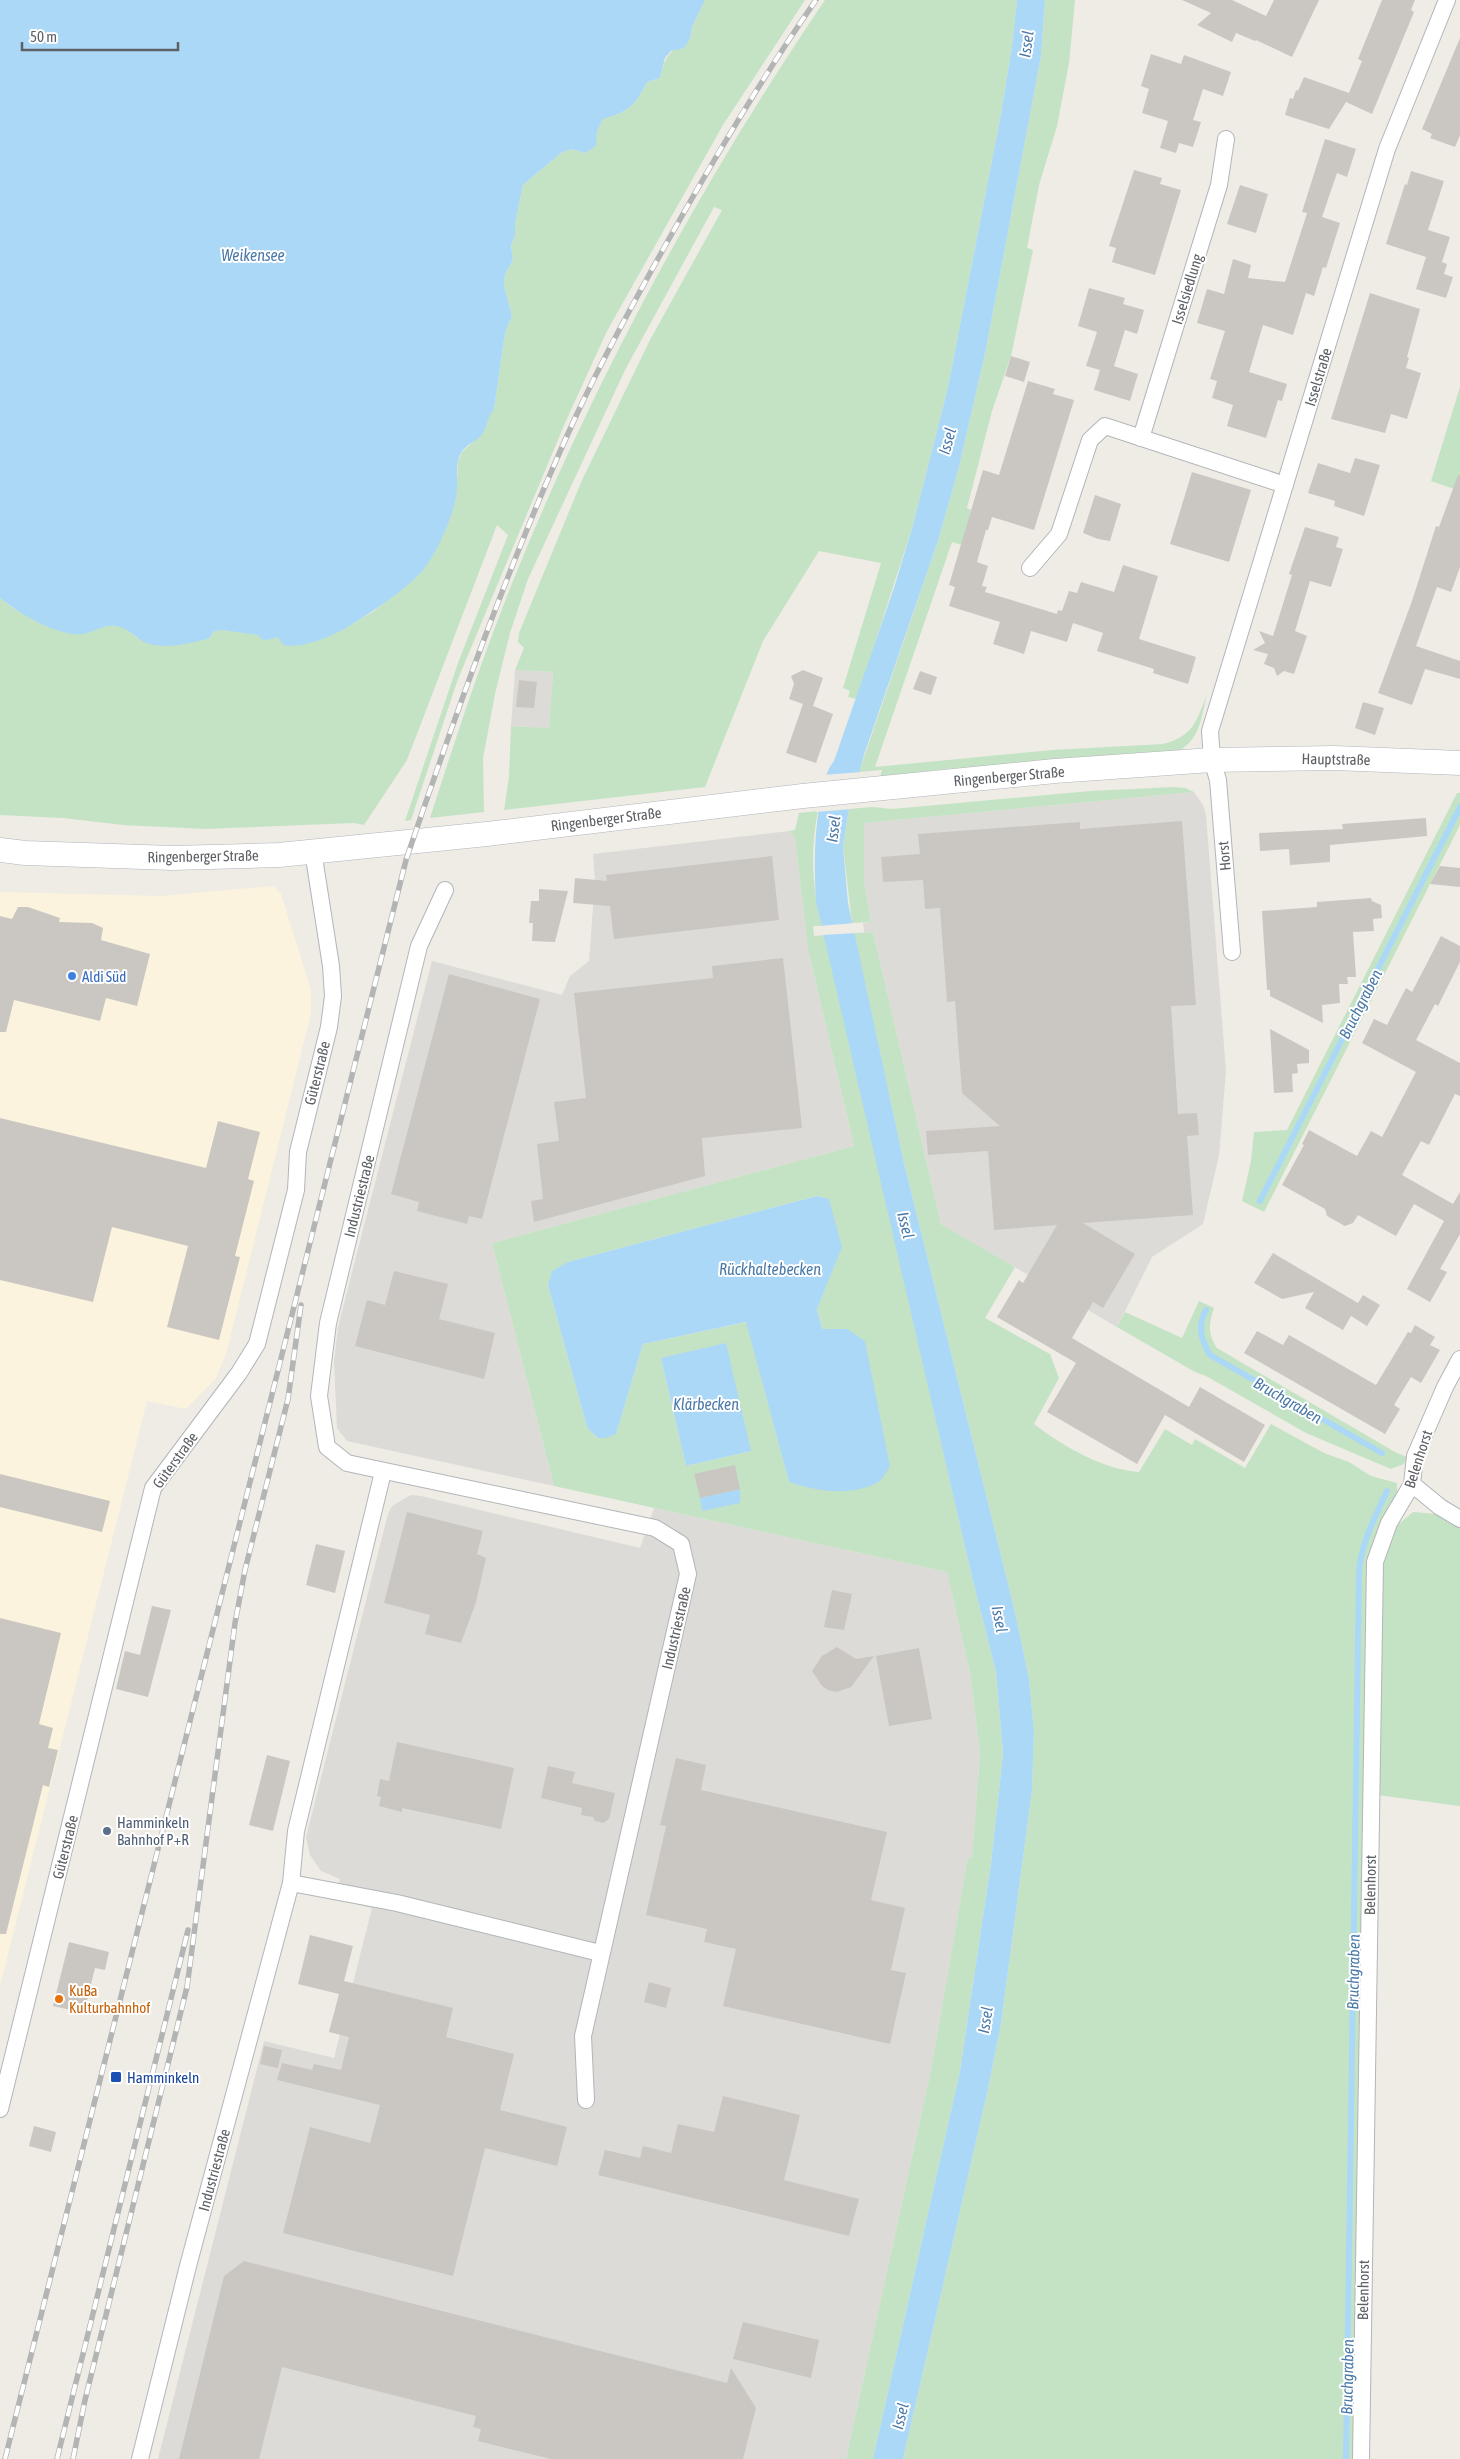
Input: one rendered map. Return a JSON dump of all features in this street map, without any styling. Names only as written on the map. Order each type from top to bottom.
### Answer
[{"type":"main road","name":"Hauptstraße","points":[[1212,760],[1334,758],[1460,763]]},
{"type":"main road","name":"Ringenberger Straße","points":[[0,850],[25,853],[173,858],[279,855],[487,834],[877,788],[1055,771],[1212,760]]},
{"type":"street","name":"Isselstraße","points":[[1212,760],[1210,731],[1387,149],[1447,0]]},
{"type":"street","name":"Isselsiedlung","points":[[1141,438],[1219,185],[1226,139]]},
{"type":"street","points":[[1030,568],[1058,534],[1090,440],[1105,426],[1285,484]]},
{"type":"street","name":"Horst","points":[[1212,760],[1218,780],[1232,952]]},
{"type":"street","name":"Güterstraße","points":[[0,2109],[153,1488],[239,1373],[257,1344],[296,1190],[298,1152],[329,1027],[333,996],[331,966],[313,851]]},
{"type":"street","name":"Industriestraße","points":[[445,890],[419,946],[328,1323],[319,1396],[327,1447],[347,1463],[655,1528],[681,1544],[688,1574],[600,1953],[583,2036],[586,2100]]},
{"type":"street","name":"Belenhorst","points":[[1361,2459],[1376,1562],[1389,1524],[1412,1484],[1416,1456],[1445,1387],[1460,1359]]},
{"type":"street","name":"Industriestraße","points":[[140,2459],[193,2249],[291,1883],[296,1831],[383,1472]]},
{"type":"street","points":[[1412,1484],[1440,1507],[1460,1519]]},
{"type":"street","points":[[291,1883],[397,1903],[600,1953]]},
{"type":"shaded area","points":[[515,670],[553,672],[549,728],[511,726]]},
{"type":"shaded area","points":[[1194,792],[1203,805],[1206,815],[1226,1071],[1219,1156],[1203,1224],[1152,1257],[1117,1327],[941,1224],[873,932],[864,932],[863,923],[871,922],[864,881],[863,823]]},
{"type":"shaded area","points":[[789,831],[795,838],[808,949],[854,1146],[492,1243],[554,1486],[347,1441],[337,1428],[334,1362],[338,1327],[432,961],[562,995],[570,976],[589,961],[595,880],[593,854]]},
{"type":"shaded area","points":[[274,886],[281,894],[311,990],[311,1013],[226,1354],[216,1378],[186,1409],[147,1401],[0,1986],[0,892],[161,896]]},
{"type":"shaded area","points":[[411,1495],[640,1548],[654,1508],[947,1572],[970,1673],[980,1753],[972,1859],[968,1858],[931,2070],[846,2459],[158,2459],[264,2041],[334,2058],[372,1908],[335,1898],[340,1879],[321,1871],[310,1855],[306,1837],[388,1514],[392,1506]]},
{"type":"green space","points":[[705,0],[805,0],[723,125],[607,331],[565,423],[458,679],[411,820],[405,821],[458,663],[508,535],[497,525],[407,760],[364,825],[354,823],[205,829],[123,825],[63,818],[0,815],[0,598],[13,608],[103,627],[113,625],[127,628],[137,638],[173,644],[210,638],[213,632],[221,630],[278,637],[281,640],[301,644],[342,630],[374,611],[423,570],[442,537],[456,499],[458,462],[462,452],[483,433],[486,419],[494,409],[505,333],[512,316],[504,286],[505,274],[513,260],[511,245],[515,236],[515,224],[523,185],[561,153],[571,149],[585,153],[595,146],[597,131],[603,119],[619,114],[635,102],[647,82],[660,78],[669,54],[690,39],[692,27]]},
{"type":"green space","points":[[825,0],[1017,0],[1001,114],[948,387],[913,525],[857,699],[848,697],[850,691],[843,688],[881,563],[819,551],[763,641],[705,787],[504,810],[509,777],[511,726],[549,728],[553,672],[515,670],[524,648],[518,642],[519,633],[582,480],[650,340],[722,210],[714,207],[625,370],[528,579],[510,633],[495,694],[483,758],[484,812],[430,818],[470,696],[503,606],[581,426],[617,352],[695,208],[780,68]]},
{"type":"green space","points":[[1045,0],[1075,0],[1069,63],[1057,126],[1039,185],[1027,248],[1033,250],[1011,356],[992,411],[967,508],[971,510],[962,545],[952,542],[875,767],[1052,750],[1163,744],[1173,741],[1188,732],[1196,720],[1207,695],[1201,721],[1195,736],[1184,748],[1175,753],[945,769],[880,777],[882,770],[859,772],[939,538],[960,463],[986,349],[1041,56]]},
{"type":"green space","points":[[1460,387],[1460,491],[1431,481]]},
{"type":"green space","points":[[1185,788],[1194,792],[864,823],[864,881],[871,922],[852,923],[843,846],[849,809],[872,807],[892,809],[1091,791]]},
{"type":"green space","points":[[1457,793],[1460,793],[1460,825],[1264,1212],[1242,1201],[1251,1161],[1254,1132],[1287,1130]]},
{"type":"green space","points":[[818,811],[815,825],[813,869],[822,926],[813,926],[814,936],[825,935],[828,947],[972,1577],[996,1672],[1003,1754],[991,1863],[960,2071],[873,2459],[846,2459],[931,2070],[968,1857],[972,1858],[980,1753],[970,1673],[947,1572],[554,1486],[492,1243],[854,1146],[808,949],[795,838],[789,831],[795,830],[799,813]],"holes":[[[817,1196],[828,1199],[841,1247],[817,1309],[822,1329],[847,1329],[789,1482],[747,1322],[643,1344],[616,1434],[596,1437],[587,1427],[548,1285],[568,1262]],[[661,1358],[751,1451],[686,1466]]]},
{"type":"green space","points":[[873,932],[941,1224],[1015,1267],[985,1318],[1050,1354],[1059,1378],[1034,1424],[1071,1449],[1097,1462],[1139,1472],[1165,1429],[1192,1445],[1195,1439],[1245,1468],[1271,1424],[1324,1453],[1349,1462],[1371,1476],[1397,1483],[1397,1492],[1368,1558],[1355,2459],[903,2459],[988,2089],[1001,2024],[1032,1790],[1034,1732],[1029,1678],[1015,1612],[904,1163],[854,933]]},
{"type":"green space","points":[[1199,1301],[1214,1308],[1210,1329],[1217,1348],[1395,1452],[1407,1457],[1404,1464],[1391,1469],[1306,1433],[1117,1327],[1125,1312],[1182,1338]]},
{"type":"green space","points":[[1413,1512],[1436,1514],[1460,1528],[1460,1806],[1377,1795],[1379,1581],[1395,1527]]},
{"type":"water","name":"Weikensee","points":[[0,0],[705,0],[692,27],[690,39],[684,48],[671,51],[665,58],[660,78],[647,82],[635,102],[619,114],[603,119],[597,131],[596,146],[585,153],[571,149],[561,153],[523,185],[515,224],[515,236],[511,245],[513,260],[505,274],[504,286],[512,316],[505,333],[494,409],[483,433],[461,453],[457,469],[456,498],[447,526],[433,555],[416,578],[389,600],[344,629],[318,641],[291,646],[283,645],[278,637],[267,640],[261,639],[258,635],[221,630],[213,632],[210,638],[196,642],[164,646],[144,642],[125,629],[116,626],[104,627],[83,634],[62,632],[28,617],[0,598]]},
{"type":"water","name":"Issel","points":[[1017,0],[1045,0],[1041,56],[986,349],[960,463],[939,538],[865,752],[849,809],[843,846],[848,903],[904,1163],[1015,1612],[1029,1678],[1034,1732],[1032,1790],[1001,2024],[988,2089],[903,2459],[873,2459],[960,2071],[991,1863],[1003,1754],[996,1672],[972,1577],[816,902],[816,837],[825,778],[834,761],[894,588],[913,525],[948,387],[1001,114]]},
{"type":"water","name":"Rückhaltebecken","points":[[817,1196],[829,1199],[842,1247],[817,1309],[822,1329],[847,1329],[865,1341],[890,1466],[882,1479],[868,1487],[845,1491],[822,1490],[789,1482],[746,1322],[643,1344],[616,1434],[606,1438],[594,1435],[587,1427],[548,1285],[552,1271],[568,1262]]},
{"type":"water","name":"Klärbecken","points":[[726,1343],[751,1451],[686,1466],[661,1358]]},
{"type":"water","points":[[740,1489],[740,1503],[702,1511],[700,1498]]},
{"type":"pier","points":[[862,772],[852,809],[816,812],[823,775]]},
{"type":"pier","points":[[855,923],[857,933],[822,935],[819,926]]},
{"type":"building","points":[[1182,0],[1232,0],[1266,16],[1274,0],[1319,0],[1292,57],[1236,33],[1232,42],[1197,25],[1211,13]]},
{"type":"building","points":[[1382,0],[1415,0],[1411,10],[1414,12],[1372,114],[1346,102],[1329,129],[1285,115],[1290,98],[1293,99],[1304,77],[1349,93],[1362,61],[1358,59]]},
{"type":"building","points":[[1460,38],[1460,135],[1455,147],[1430,138],[1432,134],[1422,129]]},
{"type":"building","points":[[1151,54],[1181,64],[1184,55],[1231,72],[1223,96],[1203,89],[1193,120],[1201,122],[1193,147],[1179,143],[1176,153],[1160,148],[1168,121],[1142,113],[1149,89],[1141,86]]},
{"type":"building","points":[[1325,139],[1356,149],[1347,177],[1337,173],[1322,217],[1340,223],[1326,268],[1323,267],[1314,296],[1306,293],[1293,335],[1263,325],[1249,372],[1287,384],[1282,401],[1278,400],[1266,438],[1227,426],[1233,405],[1212,398],[1217,381],[1210,379],[1225,331],[1197,323],[1207,289],[1224,294],[1233,259],[1251,265],[1248,278],[1285,282],[1307,213],[1302,212]]},
{"type":"building","points":[[1134,170],[1162,178],[1160,184],[1181,190],[1155,275],[1112,262],[1116,248],[1109,246]]},
{"type":"building","points":[[1411,171],[1444,181],[1428,230],[1450,237],[1442,262],[1447,264],[1444,274],[1453,277],[1446,298],[1416,289],[1426,257],[1386,244]]},
{"type":"building","points":[[1240,185],[1268,194],[1256,233],[1227,224]]},
{"type":"building","points":[[1089,288],[1125,298],[1123,304],[1144,310],[1137,334],[1125,330],[1114,366],[1138,374],[1130,401],[1094,390],[1100,370],[1086,366],[1097,332],[1078,326]]},
{"type":"building","points":[[1370,293],[1420,309],[1407,357],[1409,358],[1406,368],[1421,373],[1407,419],[1391,414],[1385,433],[1331,419]]},
{"type":"building","points":[[1011,356],[1030,362],[1024,382],[1005,376]]},
{"type":"building","points":[[1028,381],[1055,389],[1053,394],[1074,400],[1034,530],[992,517],[988,530],[986,530],[977,562],[988,566],[982,586],[987,587],[985,592],[1057,614],[1058,610],[1062,611],[1069,591],[1077,593],[1081,582],[1114,592],[1123,565],[1158,576],[1139,639],[1196,657],[1188,684],[1153,673],[1154,669],[1097,651],[1103,633],[1073,623],[1067,642],[1031,631],[1024,654],[993,644],[1000,622],[949,606],[955,587],[949,585],[983,470],[999,475]]},
{"type":"building","points":[[1355,458],[1380,465],[1364,516],[1334,506],[1335,501],[1308,493],[1318,463],[1350,473]]},
{"type":"building","points":[[1192,472],[1251,490],[1229,562],[1170,544]]},
{"type":"building","points":[[1458,475],[1460,475],[1460,567],[1451,592],[1437,587],[1416,646],[1460,661],[1460,679],[1425,669],[1412,705],[1378,693],[1412,601],[1436,526],[1439,527]]},
{"type":"building","points":[[1095,495],[1121,504],[1110,541],[1083,533]]},
{"type":"building","points":[[1305,527],[1339,537],[1336,547],[1343,549],[1331,587],[1310,581],[1295,631],[1307,636],[1294,674],[1284,671],[1277,676],[1274,668],[1264,664],[1268,654],[1253,650],[1265,643],[1259,631],[1273,636],[1292,575],[1289,574]]},
{"type":"building","points":[[803,670],[823,678],[813,706],[833,714],[816,763],[786,753],[803,704],[789,699],[794,684],[791,676]]},
{"type":"building","points":[[920,671],[937,677],[931,695],[913,689]]},
{"type":"building","points":[[519,680],[537,682],[534,708],[516,707]]},
{"type":"building","points":[[1363,702],[1384,708],[1375,735],[1355,728]]},
{"type":"building","points":[[1426,818],[1427,836],[1330,845],[1330,862],[1290,865],[1289,849],[1260,851],[1259,833],[1343,829],[1342,824]]},
{"type":"building","points":[[1182,821],[1196,1005],[1171,1006],[1178,1114],[1197,1113],[1199,1135],[1187,1136],[1193,1215],[1083,1223],[1135,1254],[1103,1308],[1093,1302],[1072,1338],[1189,1407],[1200,1387],[1265,1425],[1244,1462],[1165,1415],[1137,1464],[1047,1412],[1076,1363],[997,1317],[1019,1280],[1023,1283],[1057,1225],[994,1230],[988,1151],[928,1155],[926,1131],[1000,1126],[962,1093],[955,1001],[947,1002],[940,908],[925,909],[923,880],[883,882],[881,857],[920,854],[918,834],[1080,822],[1080,829]]},
{"type":"building","points":[[772,856],[779,920],[614,939],[610,906],[573,903],[575,878],[607,881],[606,875]]},
{"type":"building","points":[[1440,866],[1460,868],[1460,887],[1430,884]]},
{"type":"building","points":[[539,889],[568,891],[555,942],[532,941],[533,923],[529,923],[531,901],[539,901]]},
{"type":"building","points":[[1371,898],[1372,901],[1381,905],[1382,918],[1373,919],[1374,931],[1353,932],[1356,977],[1347,977],[1348,984],[1339,984],[1340,1003],[1322,1005],[1323,1023],[1270,996],[1270,990],[1267,990],[1262,911],[1317,907],[1317,902]]},
{"type":"building","name":"Aldi Süd","points":[[18,907],[28,907],[60,918],[59,922],[92,923],[103,928],[101,940],[150,954],[137,1006],[106,998],[100,1021],[14,1000],[6,1032],[0,1032],[0,916],[12,919]]},
{"type":"building","points":[[1441,936],[1460,946],[1460,962],[1438,1006],[1435,1004],[1416,1040],[1460,1063],[1460,1096],[1455,1094],[1429,1145],[1421,1141],[1402,1175],[1453,1204],[1460,1192],[1460,1234],[1440,1269],[1447,1272],[1430,1302],[1407,1289],[1444,1221],[1414,1204],[1396,1236],[1358,1215],[1353,1223],[1345,1226],[1327,1216],[1325,1209],[1282,1185],[1304,1145],[1302,1144],[1309,1130],[1357,1156],[1371,1131],[1382,1137],[1416,1072],[1362,1043],[1374,1019],[1387,1025],[1406,988],[1412,992]]},
{"type":"building","points":[[783,958],[802,1128],[702,1138],[705,1176],[534,1222],[531,1201],[543,1199],[537,1144],[559,1141],[554,1102],[586,1098],[574,993],[713,978],[712,966]]},
{"type":"building","points":[[449,974],[540,999],[482,1219],[469,1216],[467,1224],[417,1211],[419,1202],[391,1194]]},
{"type":"building","points":[[1270,1029],[1309,1050],[1309,1063],[1297,1064],[1298,1073],[1292,1074],[1293,1092],[1274,1093]]},
{"type":"building","points":[[0,1118],[206,1168],[218,1121],[260,1132],[248,1179],[254,1181],[235,1256],[240,1257],[219,1340],[167,1327],[188,1246],[112,1227],[93,1302],[0,1280]]},
{"type":"building","points":[[1273,1253],[1358,1303],[1363,1295],[1380,1305],[1367,1326],[1351,1316],[1343,1330],[1305,1308],[1314,1292],[1282,1299],[1254,1283]]},
{"type":"building","points":[[394,1271],[448,1284],[439,1319],[495,1333],[484,1379],[355,1346],[367,1300],[385,1305]]},
{"type":"building","points":[[1415,1325],[1435,1337],[1430,1345],[1440,1350],[1421,1383],[1411,1377],[1394,1405],[1400,1409],[1385,1434],[1244,1353],[1257,1331],[1283,1345],[1289,1335],[1376,1385],[1408,1332],[1411,1333]]},
{"type":"building","points":[[735,1465],[740,1489],[700,1498],[694,1474]]},
{"type":"building","points":[[0,1474],[110,1501],[102,1532],[0,1507]]},
{"type":"building","points":[[407,1512],[483,1531],[477,1554],[486,1558],[476,1602],[461,1643],[425,1634],[430,1615],[384,1603]]},
{"type":"building","points":[[316,1544],[345,1551],[335,1593],[306,1585]]},
{"type":"building","points":[[832,1590],[852,1594],[844,1630],[824,1627]]},
{"type":"building","points":[[152,1606],[171,1610],[148,1697],[116,1689],[125,1651],[140,1655]]},
{"type":"building","points":[[0,1618],[61,1633],[39,1724],[53,1728],[48,1748],[58,1750],[49,1787],[43,1785],[6,1934],[0,1934]]},
{"type":"building","points":[[837,1647],[856,1659],[874,1656],[851,1687],[836,1692],[822,1686],[812,1671],[822,1656]]},
{"type":"building","points":[[919,1648],[932,1719],[889,1726],[876,1656]]},
{"type":"building","points":[[397,1742],[514,1768],[501,1829],[402,1808],[402,1812],[379,1806],[381,1797],[377,1796],[380,1779],[389,1781]]},
{"type":"building","points":[[267,1755],[290,1761],[273,1831],[249,1825]]},
{"type":"building","points":[[676,1758],[706,1765],[701,1790],[887,1832],[871,1900],[905,1908],[891,1970],[906,1973],[890,2044],[723,2006],[736,1949],[704,1942],[707,1929],[646,1915],[666,1826],[660,1825]]},
{"type":"building","points":[[548,1766],[575,1772],[572,1783],[615,1793],[609,1819],[603,1823],[595,1821],[593,1817],[581,1815],[582,1808],[541,1798]]},
{"type":"building","points":[[310,1935],[353,1946],[344,1981],[453,2008],[446,2037],[514,2054],[500,2110],[567,2127],[557,2166],[485,2148],[453,2276],[283,2233],[310,2127],[370,2143],[380,2105],[277,2080],[282,2063],[312,2070],[314,2064],[341,2070],[349,2037],[329,2032],[339,1994],[298,1984]]},
{"type":"building","points":[[69,1942],[109,1952],[105,1970],[95,1968],[84,2013],[53,2006]]},
{"type":"building","points":[[649,1982],[671,1988],[666,2008],[644,2002]]},
{"type":"building","points":[[264,2046],[282,2050],[278,2068],[260,2064]]},
{"type":"building","points":[[723,2096],[800,2115],[784,2180],[859,2199],[849,2236],[598,2175],[605,2150],[640,2158],[643,2146],[671,2153],[678,2124],[714,2132]]},
{"type":"building","points":[[34,2126],[56,2132],[51,2152],[29,2146]]},
{"type":"building","points":[[244,2261],[727,2383],[731,2368],[756,2408],[743,2459],[551,2459],[478,2441],[481,2429],[473,2427],[476,2416],[282,2367],[259,2459],[179,2459],[224,2276]]},
{"type":"building","points":[[743,2322],[819,2340],[811,2378],[733,2359]]},
{"type":"waterway","name":"Bruchgraben","points":[[1260,1201],[1460,807]]},
{"type":"waterway","name":"Bruchgraben","points":[[1206,1310],[1203,1316],[1201,1333],[1210,1355],[1382,1453]]},
{"type":"waterway","name":"Bruchgraben","points":[[1346,2459],[1359,1572],[1366,1540],[1387,1491]]},
{"type":"railway","points":[[5,2459],[406,860],[485,636],[529,525],[586,394],[630,309],[701,183],[756,90],[816,0]]},
{"type":"railway","points":[[73,2459],[85,2400],[187,1987],[235,1623],[245,1570],[288,1399],[301,1305]]},
{"type":"railway","points":[[57,2459],[188,1930]]},
{"type":"place","name":"Aldi Süd","points":[[72,976]]},
{"type":"place","name":"Hamminkeln Bahnhof P+R","points":[[107,1831]]},
{"type":"place","name":"KuBa Kulturbahnhof","points":[[59,1999]]},
{"type":"place","name":"Hamminkeln","points":[[116,2077]]}]
